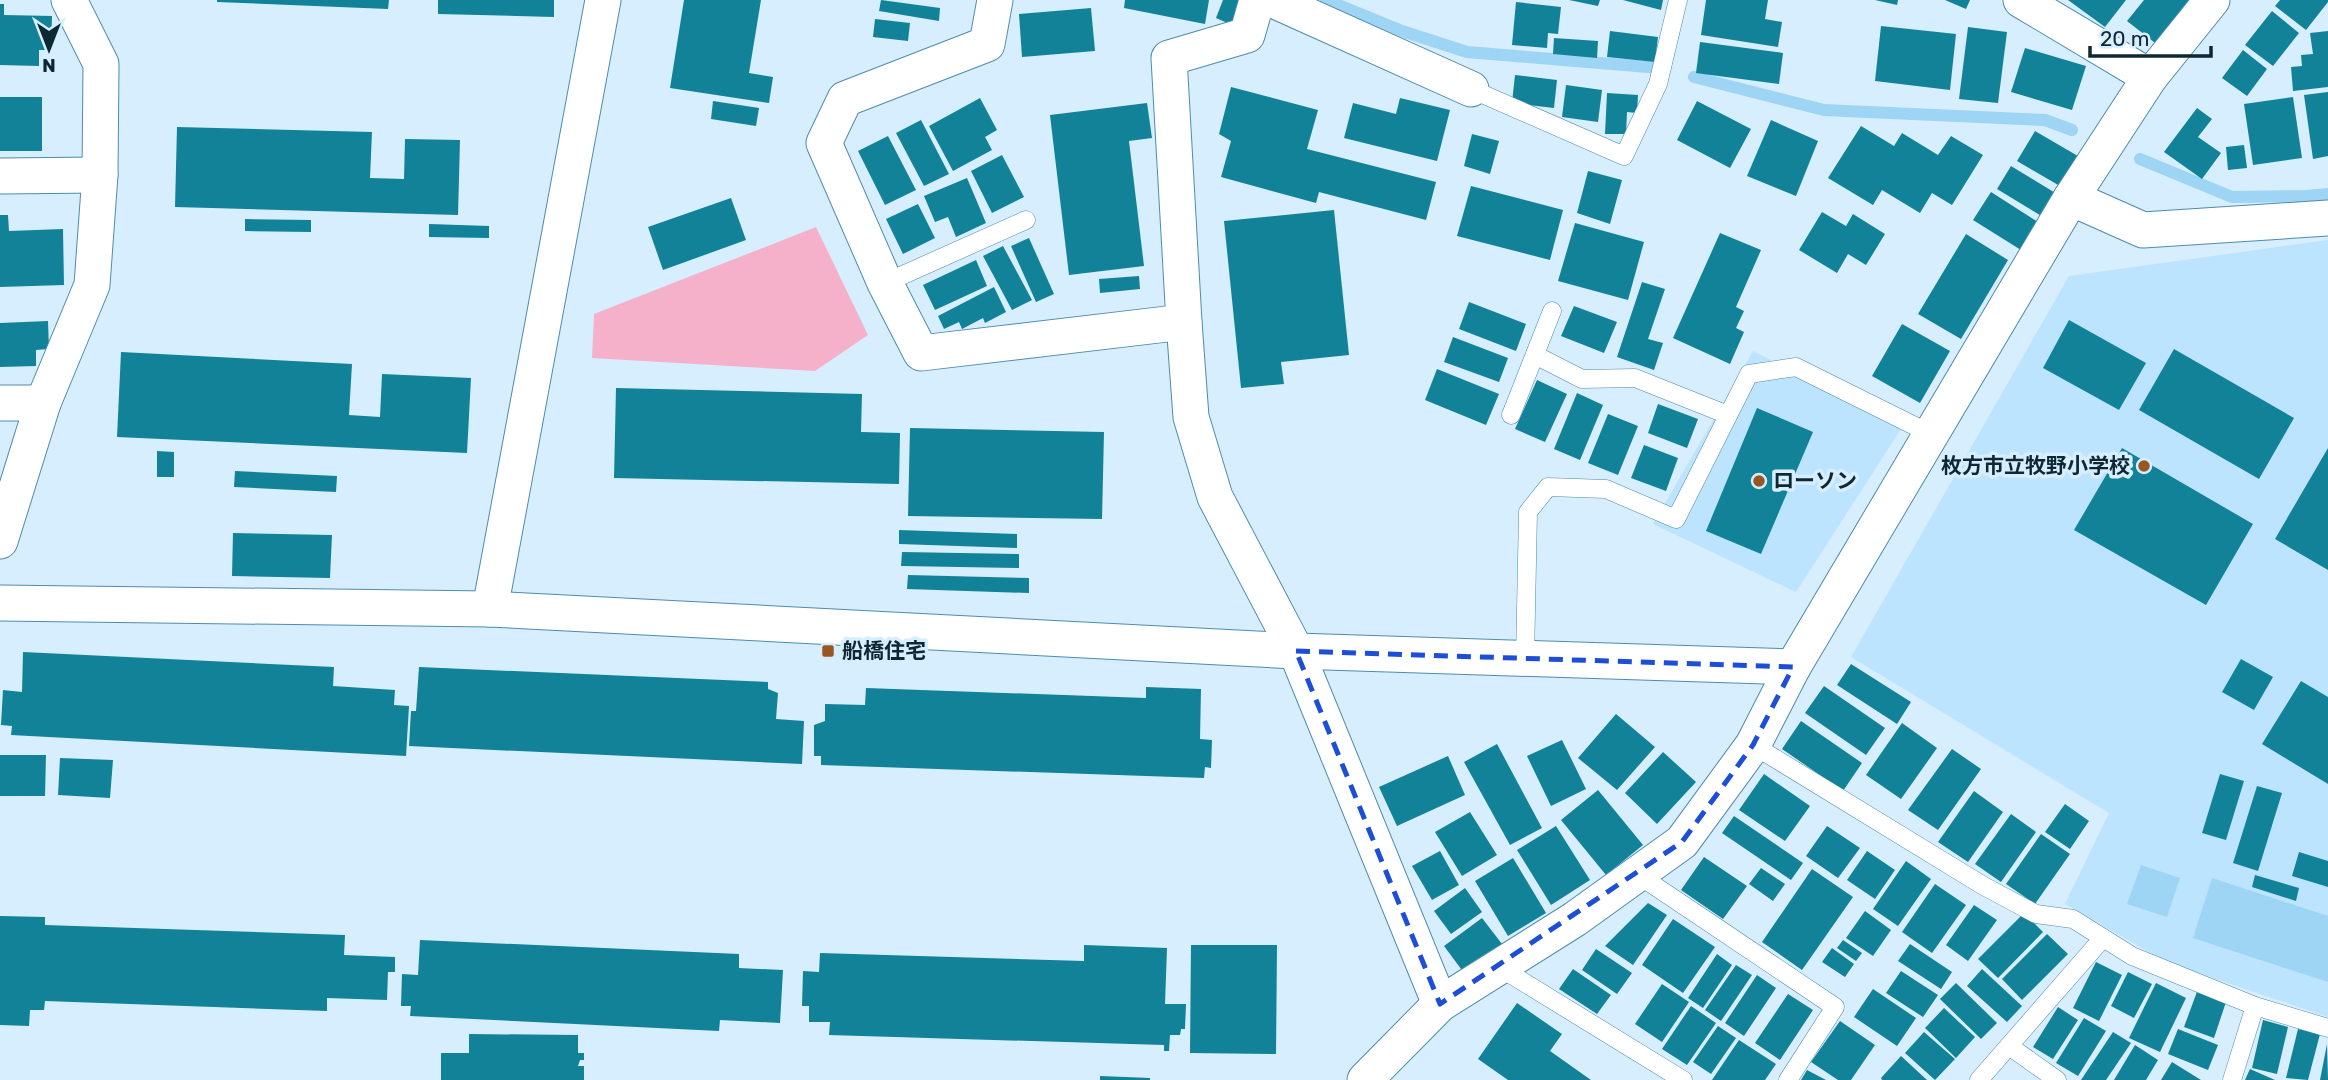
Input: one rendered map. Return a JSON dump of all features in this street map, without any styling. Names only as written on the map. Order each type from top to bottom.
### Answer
[{"type":"street","points":[[0,541],[43,403],[92,285],[100,175],[101,64],[69,0]]},
{"type":"street","points":[[490,609],[603,0]]},
{"type":"street","points":[[995,0],[987,44],[845,99],[824,143],[885,283],[921,353],[1184,323]]},
{"type":"street","points":[[1257,0],[1247,35],[1169,58],[1191,417],[1215,497],[1296,651],[1440,1004]]},
{"type":"street","points":[[1273,0],[1471,89]]},
{"type":"street","points":[[2021,0],[2150,77]]},
{"type":"street","points":[[1365,1080],[1440,1004],[1575,919],[1682,842],[1753,745],[1793,667],[2071,198],[2150,77],[2212,0]]},
{"type":"street","points":[[0,176],[100,175]]},
{"type":"street","points":[[2071,198],[2143,230],[2328,218]]},
{"type":"street","points":[[0,403],[43,403]]},
{"type":"street","points":[[0,603],[490,609],[1296,651],[1793,667]]},
{"type":"lane","points":[[1471,89],[1624,156],[1658,84],[1678,0]]},
{"type":"lane","points":[[885,283],[1026,220]]},
{"type":"lane","points":[[1511,415],[1552,311]]},
{"type":"lane","points":[[1535,355],[1582,379],[1634,378],[1728,415]]},
{"type":"lane","points":[[1525,659],[1528,512],[1549,487],[1606,489],[1676,519],[1749,374],[1796,367],[1931,434]]},
{"type":"lane","points":[[1753,745],[1982,885],[2036,914],[2073,919],[2132,957],[2255,1006],[2328,1028]]},
{"type":"lane","points":[[1637,874],[1835,1007],[1788,1080]]},
{"type":"lane","points":[[1979,1080],[2103,938]]},
{"type":"lane","points":[[1499,967],[1682,1080]]},
{"type":"lane","points":[[2232,1080],[2255,1006]]},
{"type":"lane","points":[[2009,1046],[2057,1080]]},
{"type":"highlighted area","points":[[1296,651],[1793,667],[1753,745],[1682,842],[1440,1004]]},
{"type":"shaded area","points":[[816,227],[868,335],[815,371],[592,358],[594,314]]},
{"type":"shaded area","name":"枚方市立牧野小学校","points":[[2328,240],[2328,1017],[2168,963],[2065,904],[2109,813],[1851,657],[2069,276]]},
{"type":"shaded area","points":[[1753,351],[1903,426],[1796,592],[1653,524]]},
{"type":"shaded area","points":[[2141,865],[2180,878],[2167,917],[2127,904]]},
{"type":"shaded area","points":[[2212,878],[2328,916],[2328,982],[2193,938]]},
{"type":"building","points":[[217,0],[389,0],[388,9]]},
{"type":"building","points":[[438,0],[554,0],[554,17],[438,14]]},
{"type":"building","points":[[684,0],[761,0],[749,73],[773,77],[769,103],[670,88]]},
{"type":"building","points":[[881,0],[940,8],[939,21],[879,11]]},
{"type":"building","points":[[1125,0],[1209,0],[1205,24],[1124,8]]},
{"type":"building","points":[[1223,0],[1242,0],[1232,25],[1216,18]]},
{"type":"building","points":[[1569,0],[1600,0],[1598,6]]},
{"type":"building","points":[[1623,0],[1663,0],[1661,10]]},
{"type":"building","points":[[1706,0],[1768,0],[1765,19],[1782,22],[1778,47],[1701,35]]},
{"type":"building","points":[[1875,0],[1898,0],[1897,5]]},
{"type":"building","points":[[1945,0],[1970,0],[1966,9]]},
{"type":"building","points":[[2068,0],[2126,0],[2105,27]]},
{"type":"building","points":[[2144,0],[2204,0],[2164,50],[2127,21]]},
{"type":"building","points":[[2280,0],[2328,2],[2306,30],[2275,6]]},
{"type":"building","points":[[1516,2],[1561,7],[1558,34],[1548,33],[1547,48],[1512,45]]},
{"type":"building","points":[[0,4],[4,4],[4,15],[52,16],[51,50],[39,50],[39,66],[0,65]]},
{"type":"building","points":[[1091,8],[1095,51],[1022,57],[1019,14]]},
{"type":"building","points":[[2272,11],[2299,33],[2273,66],[2245,45]]},
{"type":"building","points":[[875,19],[910,23],[908,41],[873,37]]},
{"type":"building","points":[[1881,26],[1956,34],[1950,90],[1875,81]]},
{"type":"building","points":[[1968,27],[2007,32],[1998,103],[1959,99]]},
{"type":"building","points":[[1610,31],[1658,37],[1655,62],[1607,57]]},
{"type":"building","points":[[2328,31],[2328,87],[2293,91],[2291,67],[2302,66],[2301,55],[2313,54],[2310,33]]},
{"type":"building","points":[[1554,38],[1598,41],[1597,58],[1553,54]]},
{"type":"building","points":[[1700,42],[1783,53],[1779,84],[1696,73]]},
{"type":"building","points":[[2025,48],[2086,66],[2072,110],[2011,92]]},
{"type":"building","points":[[2243,50],[2267,69],[2247,96],[2222,78]]},
{"type":"building","points":[[1515,75],[1557,80],[1554,108],[1512,103]]},
{"type":"building","points":[[1566,85],[1602,90],[1598,122],[1562,117]]},
{"type":"building","points":[[1231,87],[1318,110],[1307,149],[1436,182],[1426,220],[1319,192],[1316,203],[1221,177],[1231,141],[1219,134]]},
{"type":"building","points":[[2328,92],[2328,156],[2313,159],[2304,95]]},
{"type":"building","points":[[1607,93],[1638,95],[1637,113],[1627,112],[1626,134],[1605,134]]},
{"type":"building","points":[[0,97],[42,97],[42,151],[0,151]]},
{"type":"building","points":[[2293,97],[2302,158],[2253,165],[2244,104]]},
{"type":"building","points":[[980,98],[997,130],[985,137],[992,150],[953,171],[929,126]]},
{"type":"building","points":[[1400,98],[1450,110],[1437,161],[1344,138],[1353,103],[1396,114]]},
{"type":"building","points":[[713,101],[759,108],[756,126],[711,119]]},
{"type":"building","points":[[1697,101],[1751,129],[1730,168],[1677,140]]},
{"type":"building","points":[[1147,103],[1152,138],[1129,141],[1144,266],[1069,275],[1050,115]]},
{"type":"building","points":[[2197,108],[2212,119],[2198,137],[2221,153],[2202,179],[2164,152]]},
{"type":"building","points":[[921,120],[949,174],[924,186],[896,133]]},
{"type":"building","points":[[1771,120],[1818,141],[1796,196],[1747,176]]},
{"type":"building","points":[[1861,126],[1894,146],[1902,133],[1938,155],[1951,136],[1983,155],[1952,205],[1932,193],[1920,213],[1882,190],[1873,205],[1828,178]]},
{"type":"building","points":[[177,127],[372,132],[370,178],[404,179],[405,139],[460,140],[458,215],[175,207]]},
{"type":"building","points":[[2035,131],[2083,159],[2065,189],[2017,161]]},
{"type":"building","points":[[1472,134],[1499,141],[1490,174],[1464,166]]},
{"type":"building","points":[[888,136],[916,190],[885,205],[858,151]]},
{"type":"building","points":[[2244,145],[2247,168],[2228,170],[2226,147]]},
{"type":"building","points":[[1002,155],[1024,197],[992,213],[971,171]]},
{"type":"building","points":[[2011,166],[2057,194],[2043,217],[1997,189]]},
{"type":"building","points":[[1588,171],[1622,180],[1610,224],[1577,213]]},
{"type":"building","points":[[967,178],[986,223],[956,237],[948,217],[935,222],[924,196]]},
{"type":"building","points":[[1471,186],[1563,210],[1550,260],[1457,236]]},
{"type":"building","points":[[1991,192],[2038,222],[2021,250],[1973,220]]},
{"type":"building","points":[[731,198],[746,240],[663,270],[648,227]]},
{"type":"building","points":[[918,204],[935,238],[903,254],[886,219]]},
{"type":"building","points":[[1334,210],[1349,355],[1281,362],[1284,384],[1241,388],[1224,221]]},
{"type":"building","points":[[1822,212],[1846,226],[1853,214],[1885,234],[1866,265],[1848,254],[1837,273],[1799,250]]},
{"type":"building","points":[[0,215],[8,215],[9,231],[63,229],[64,285],[0,287]]},
{"type":"building","points":[[245,219],[311,220],[311,232],[245,231]]},
{"type":"building","points":[[1575,223],[1644,242],[1628,300],[1558,281]]},
{"type":"building","points":[[429,224],[489,226],[489,238],[429,237]]},
{"type":"building","points":[[1720,233],[1761,250],[1736,307],[1744,311],[1736,328],[1744,332],[1730,364],[1673,338]]},
{"type":"building","points":[[1966,234],[2008,260],[1961,339],[1918,314]]},
{"type":"building","points":[[1029,238],[1054,294],[1036,302],[1011,246]]},
{"type":"building","points":[[1003,246],[1032,300],[1012,310],[983,256]]},
{"type":"building","points":[[976,260],[987,286],[935,310],[923,285]]},
{"type":"building","points":[[1139,276],[1140,289],[1100,293],[1099,279]]},
{"type":"building","points":[[1642,282],[1665,289],[1648,339],[1663,343],[1654,370],[1617,357]]},
{"type":"building","points":[[994,287],[1006,312],[985,323],[983,318],[962,329],[959,322],[944,329],[938,316]]},
{"type":"building","points":[[1469,302],[1526,324],[1516,351],[1459,329]]},
{"type":"building","points":[[1574,306],[1617,322],[1604,353],[1561,336]]},
{"type":"building","points":[[2069,320],[2146,363],[2119,410],[2043,368]]},
{"type":"building","points":[[48,321],[49,349],[36,350],[36,366],[0,367],[0,323]]},
{"type":"building","points":[[1902,324],[1950,351],[1920,403],[1872,376]]},
{"type":"building","points":[[1453,337],[1508,358],[1499,382],[1444,362]]},
{"type":"building","points":[[2174,349],[2294,418],[2259,479],[2139,410]]},
{"type":"building","points":[[121,352],[352,364],[349,415],[380,417],[382,374],[471,378],[467,453],[117,437]]},
{"type":"building","points":[[1437,369],[1499,394],[1486,425],[1425,400]]},
{"type":"building","points":[[1537,380],[1567,394],[1545,442],[1515,429]]},
{"type":"building","points":[[616,388],[862,394],[861,432],[900,433],[899,484],[614,478]]},
{"type":"building","points":[[1577,393],[1603,405],[1580,460],[1554,449]]},
{"type":"building","points":[[1658,404],[1698,419],[1687,448],[1648,433]]},
{"type":"building","name":"ローソン","points":[[1757,408],[1813,432],[1761,554],[1706,531]]},
{"type":"building","points":[[1608,414],[1638,426],[1618,475],[1588,463]]},
{"type":"building","points":[[910,428],[1104,432],[1102,519],[908,516]]},
{"type":"building","points":[[1644,445],[1678,458],[1666,491],[1631,478]]},
{"type":"building","points":[[2122,448],[2253,524],[2206,605],[2074,530]]},
{"type":"building","points":[[2328,448],[2328,570],[2275,539]]},
{"type":"building","points":[[157,451],[174,452],[174,477],[157,477]]},
{"type":"building","points":[[235,471],[337,476],[336,492],[234,487]]},
{"type":"building","points":[[899,530],[1017,534],[1017,548],[899,544]]},
{"type":"building","points":[[233,533],[332,535],[330,578],[232,576]]},
{"type":"building","points":[[902,552],[1019,554],[1019,568],[901,566]]},
{"type":"building","points":[[908,575],[1029,578],[1029,593],[907,589]]},
{"type":"building","points":[[23,652],[334,667],[333,686],[395,690],[394,705],[409,706],[406,756],[11,735],[12,726],[1,725],[3,690],[22,692]]},
{"type":"building","points":[[2241,659],[2273,677],[2254,710],[2222,692]]},
{"type":"building","points":[[1851,664],[1911,702],[1897,724],[1837,685]]},
{"type":"building","points":[[419,667],[768,682],[768,689],[778,693],[776,719],[804,721],[802,764],[409,746],[411,711],[416,711]]},
{"type":"building","points":[[2301,681],[2328,697],[2328,784],[2262,744]]},
{"type":"building","points":[[1824,686],[1885,728],[1866,755],[1805,713]]},
{"type":"building","points":[[1146,687],[1201,689],[1200,739],[1212,740],[1211,768],[1205,767],[1204,778],[821,765],[821,756],[814,756],[814,725],[825,721],[825,704],[865,705],[866,688],[1146,698]]},
{"type":"building","points":[[1616,714],[1655,747],[1617,790],[1578,758]]},
{"type":"building","points":[[1801,721],[1862,763],[1843,791],[1782,749]]},
{"type":"building","points":[[1902,723],[1937,748],[1901,799],[1866,775]]},
{"type":"building","points":[[1562,740],[1586,789],[1551,806],[1527,756]]},
{"type":"building","points":[[1497,744],[1542,828],[1510,845],[1464,762]]},
{"type":"building","points":[[1952,749],[1981,769],[1938,830],[1908,810]]},
{"type":"building","points":[[1663,752],[1696,782],[1657,824],[1625,793]]},
{"type":"building","points":[[0,755],[46,755],[45,796],[0,796]]},
{"type":"building","points":[[1448,756],[1465,795],[1397,826],[1379,787]]},
{"type":"building","points":[[60,758],[113,760],[110,798],[58,795]]},
{"type":"building","points":[[1764,774],[1810,806],[1785,841],[1739,810]]},
{"type":"building","points":[[2220,774],[2244,781],[2226,840],[2202,833]]},
{"type":"building","points":[[2257,786],[2282,793],[2258,871],[2233,863]]},
{"type":"building","points":[[1598,790],[1643,845],[1606,875],[1561,820]]},
{"type":"building","points":[[1974,791],[2003,812],[1968,862],[1938,842]]},
{"type":"building","points":[[2065,804],[2089,821],[2070,849],[2045,832]]},
{"type":"building","points":[[1470,812],[1497,855],[1462,876],[1435,832]]},
{"type":"building","points":[[2011,814],[2036,832],[2001,882],[1975,864]]},
{"type":"building","points":[[1734,816],[1803,863],[1791,880],[1722,833]]},
{"type":"building","points":[[1556,826],[1590,880],[1551,905],[1517,850]]},
{"type":"building","points":[[1827,826],[1860,848],[1838,878],[1806,856]]},
{"type":"building","points":[[2041,834],[2070,854],[2035,904],[2006,884]]},
{"type":"building","points":[[1440,851],[1459,885],[1432,900],[1412,866]]},
{"type":"building","points":[[1867,851],[1895,870],[1875,899],[1847,880]]},
{"type":"building","points":[[2299,852],[2328,861],[2328,887],[2292,876]]},
{"type":"building","points":[[1704,857],[1747,886],[1723,919],[1681,890]]},
{"type":"building","points":[[1513,858],[1546,913],[1508,936],[1475,881]]},
{"type":"building","points":[[1906,861],[1931,879],[1898,926],[1873,909]]},
{"type":"building","points":[[1761,868],[1785,884],[1773,901],[1749,884]]},
{"type":"building","points":[[1812,869],[1853,897],[1802,970],[1762,942]]},
{"type":"building","points":[[2255,875],[2299,888],[2296,901],[2252,887]]},
{"type":"building","points":[[1935,884],[1966,905],[1932,953],[1902,932]]},
{"type":"building","points":[[1465,888],[1482,912],[1451,934],[1434,911]]},
{"type":"building","points":[[1648,903],[1667,915],[1633,965],[1605,946]]},
{"type":"building","points":[[1974,905],[1997,920],[1968,961],[1946,945]]},
{"type":"building","points":[[1865,911],[1891,930],[1873,956],[1846,938]]},
{"type":"building","points":[[2024,913],[2043,932],[1998,978],[1978,959]]},
{"type":"building","points":[[0,916],[45,917],[45,925],[345,935],[344,955],[395,957],[395,972],[388,972],[387,1000],[327,998],[327,1011],[45,1001],[44,1010],[30,1010],[29,1026],[0,1025]]},
{"type":"building","points":[[1482,918],[1502,944],[1464,973],[1444,946]]},
{"type":"building","points":[[1673,919],[1715,947],[1683,993],[1642,965]]},
{"type":"building","points":[[2047,934],[2068,954],[2022,1000],[2002,979]]},
{"type":"building","points":[[420,940],[739,954],[739,968],[783,970],[780,1023],[720,1020],[719,1031],[410,1016],[411,1006],[401,1006],[402,974],[418,975]]},
{"type":"building","points":[[1843,940],[1862,953],[1856,961],[1837,948]]},
{"type":"building","points":[[1910,944],[1952,972],[1941,989],[1898,961]]},
{"type":"building","points":[[1084,945],[1167,948],[1165,1004],[1186,1004],[1185,1029],[1181,1029],[1180,1035],[1170,1035],[1169,1051],[1164,1051],[1164,1045],[829,1035],[830,1022],[809,1022],[809,1006],[802,1006],[803,971],[819,972],[820,953],[1084,961]]},
{"type":"building","points":[[1191,945],[1277,945],[1276,1054],[1190,1053]]},
{"type":"building","points":[[1832,948],[1854,964],[1845,977],[1822,962]]},
{"type":"building","points":[[1596,949],[1632,973],[1617,994],[1582,970]]},
{"type":"building","points":[[1717,954],[1732,965],[1703,1008],[1688,998]]},
{"type":"building","points":[[2096,962],[2122,975],[2099,1021],[2073,1008]]},
{"type":"building","points":[[1736,965],[1752,975],[1721,1021],[1705,1010]]},
{"type":"building","points":[[1573,969],[1611,995],[1597,1014],[1559,989]]},
{"type":"building","points":[[1982,969],[2022,1006],[2007,1022],[1967,986]]},
{"type":"building","points":[[1901,971],[1938,995],[1923,1017],[1886,993]]},
{"type":"building","points":[[2128,972],[2152,984],[2134,1018],[2111,1006]]},
{"type":"building","points":[[1757,975],[1776,988],[1744,1036],[1725,1023]]},
{"type":"building","points":[[1956,983],[1997,1023],[1981,1039],[1940,999]]},
{"type":"building","points":[[2156,983],[2186,998],[2160,1052],[2129,1038]]},
{"type":"building","points":[[1662,984],[1689,1002],[1662,1042],[1635,1024]]},
{"type":"building","points":[[1873,989],[1916,1018],[1897,1046],[1854,1017]]},
{"type":"building","points":[[2198,989],[2227,999],[2214,1038],[2184,1027]]},
{"type":"building","points":[[1788,994],[1813,1010],[1780,1060],[1755,1043]]},
{"type":"building","points":[[1517,1003],[1562,1034],[1550,1051],[1591,1080],[1508,1080],[1478,1059]]},
{"type":"building","points":[[1691,1006],[1716,1023],[1687,1065],[1662,1049]]},
{"type":"building","points":[[2058,1007],[2078,1020],[2053,1059],[2033,1047]]},
{"type":"building","points":[[1944,1008],[1975,1037],[1956,1058],[1925,1028]]},
{"type":"building","points":[[2084,1018],[2106,1031],[2078,1076],[2056,1063]]},
{"type":"building","points":[[2263,1020],[2288,1027],[2277,1074],[2252,1068]]},
{"type":"building","points":[[1840,1021],[1875,1045],[1851,1080],[1838,1080],[1811,1062]]},
{"type":"building","points":[[1718,1026],[1736,1038],[1711,1074],[1693,1062]]},
{"type":"building","points":[[2178,1029],[2218,1045],[2208,1070],[2168,1054]]},
{"type":"building","points":[[2298,1029],[2320,1034],[2308,1080],[2286,1078]]},
{"type":"building","points":[[1924,1032],[1955,1059],[1935,1080],[1905,1053]]},
{"type":"building","points":[[2113,1032],[2131,1043],[2106,1080],[2081,1080]]},
{"type":"building","points":[[469,1034],[578,1035],[578,1053],[584,1053],[584,1060],[580,1060],[578,1066],[584,1066],[584,1080],[441,1080],[441,1053],[469,1053]]},
{"type":"building","points":[[1739,1040],[1776,1064],[1765,1080],[1712,1080]]},
{"type":"building","points":[[2327,1044],[2328,1080],[2320,1080]]},
{"type":"building","points":[[2135,1045],[2158,1060],[2146,1080],[2114,1080]]},
{"type":"building","points":[[1901,1056],[1927,1080],[1882,1080]]},
{"type":"building","points":[[2172,1062],[2201,1080],[2161,1080]]},
{"type":"building","points":[[2250,1069],[2275,1080],[2245,1080]]},
{"type":"building","points":[[1807,1070],[1826,1080],[1801,1080]]},
{"type":"building","points":[[1100,1076],[1150,1078],[1150,1080],[1100,1080]]},
{"type":"waterway","points":[[1326,0],[1402,31],[1467,52],[1660,68]]},
{"type":"waterway","points":[[1694,77],[1824,110],[2045,120],[2072,130]]},
{"type":"waterway","points":[[2140,159],[2232,197],[2328,194]]},
{"type":"place","name":"枚方市立牧野小学校","points":[[2144,466]]},
{"type":"place","name":"ローソン","points":[[1759,481]]},
{"type":"place","name":"船橋住宅","points":[[828,651]]}]
